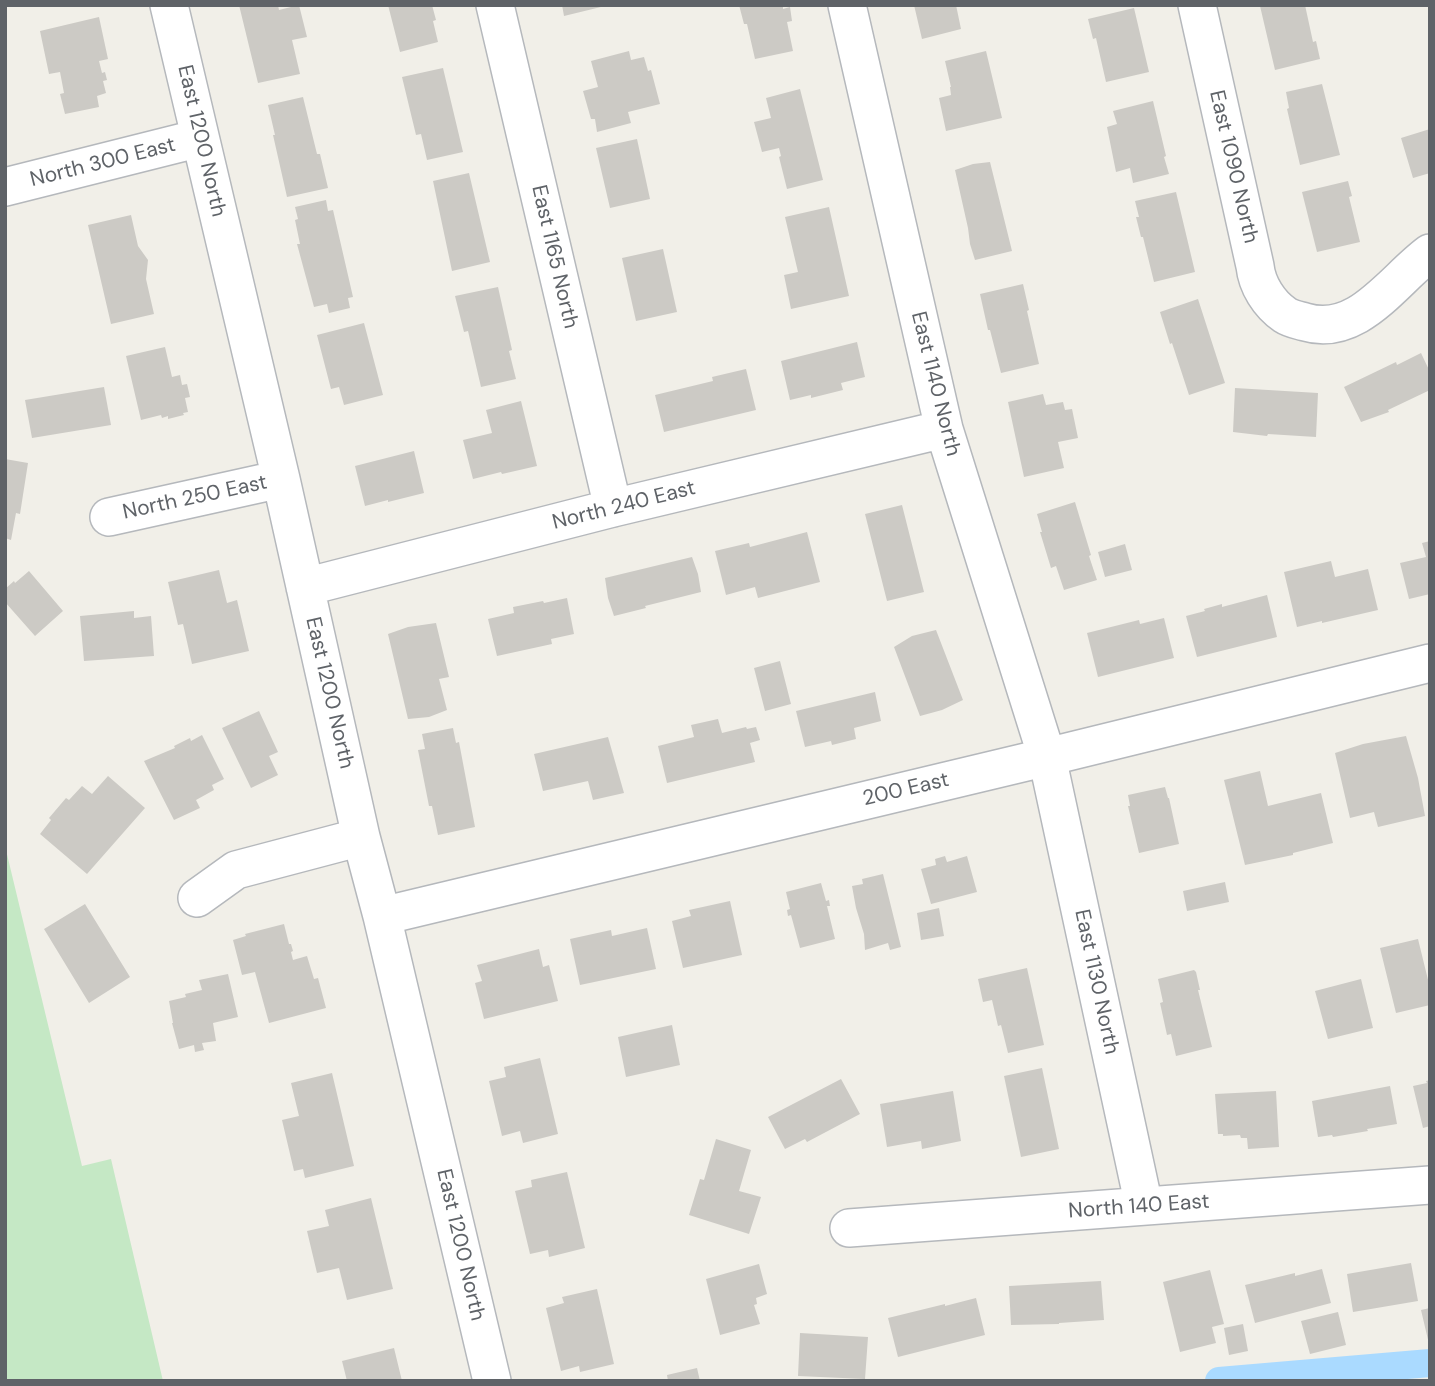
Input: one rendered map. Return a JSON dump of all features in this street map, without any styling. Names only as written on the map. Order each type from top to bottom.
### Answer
[{"type":"street","name":"East 1200 North","points":[[169,5],[281,479],[361,837],[492,1381]]},
{"type":"street","name":"East 1165 North","points":[[495,5],[613,508]]},
{"type":"street","name":"East 1140 North","points":[[847,5],[944,429],[1047,757]]},
{"type":"street","name":"East 1090 North","points":[[1197,5],[1256,276],[1266,297],[1290,318],[1315,325],[1334,325],[1352,319],[1368,308],[1430,253]]},
{"type":"street","name":"North 300 East","points":[[5,187],[200,138]]},
{"type":"street","name":"North 240 East","points":[[304,587],[613,508],[944,429]]},
{"type":"street","name":"North 250 East","points":[[109,517],[281,479]]},
{"type":"street","name":"200 East","points":[[382,916],[1430,663]]},
{"type":"street","name":"East 1130 North","points":[[1047,757],[1144,1206]]},
{"type":"street","points":[[197,898],[236,870],[361,837]]},
{"type":"street","name":"North 140 East","points":[[849,1228],[1430,1185]]},
{"type":"green space","points":[[5,846],[82,1166],[111,1159],[163,1381],[5,1381]]},
{"type":"building","points":[[239,5],[278,5],[279,10],[299,5],[307,37],[292,40],[300,74],[258,83]]},
{"type":"building","points":[[388,5],[432,5],[438,42],[400,52]]},
{"type":"building","points":[[562,5],[605,5],[605,6],[564,16]]},
{"type":"building","points":[[739,5],[783,5],[783,9],[790,7],[792,21],[787,22],[793,51],[755,59],[747,24],[744,24]]},
{"type":"building","points":[[914,5],[956,5],[961,29],[922,39]]},
{"type":"building","points":[[1305,5],[1313,42],[1316,41],[1320,59],[1275,70],[1260,6]]},
{"type":"building","points":[[1134,8],[1149,72],[1106,82],[1096,38],[1093,39],[1088,19]]},
{"type":"building","points":[[99,17],[108,59],[99,61],[107,80],[103,81],[106,93],[97,96],[99,107],[65,114],[60,94],[64,93],[60,72],[49,74],[40,31]]},
{"type":"building","points":[[629,51],[631,60],[644,57],[648,71],[651,70],[660,104],[628,112],[631,123],[597,132],[595,119],[591,119],[583,91],[598,87],[591,61]]},
{"type":"building","points":[[986,51],[1002,118],[946,131],[939,98],[951,95],[945,61]]},
{"type":"building","points":[[443,68],[463,152],[427,160],[421,134],[416,135],[402,77]]},
{"type":"building","points":[[1322,84],[1340,155],[1300,165],[1287,109],[1286,92]]},
{"type":"building","points":[[800,89],[823,180],[787,189],[779,148],[762,152],[754,122],[771,118],[766,98]]},
{"type":"building","points":[[303,97],[328,188],[287,197],[268,105]]},
{"type":"building","points":[[1153,101],[1169,174],[1133,183],[1130,168],[1116,172],[1107,127],[1117,124],[1113,111]]},
{"type":"building","points":[[1430,129],[1430,173],[1413,178],[1401,138]]},
{"type":"building","points":[[637,139],[650,199],[610,208],[596,148]]},
{"type":"building","points":[[990,162],[1012,251],[975,260],[955,170]]},
{"type":"building","points":[[469,173],[490,262],[452,271],[433,181]]},
{"type":"building","points":[[1348,181],[1352,196],[1349,197],[1360,242],[1317,252],[1302,192]]},
{"type":"building","points":[[1176,192],[1195,272],[1154,282],[1136,217],[1139,217],[1135,201]]},
{"type":"building","points":[[326,200],[328,211],[333,210],[353,297],[348,298],[350,308],[329,313],[327,304],[314,307],[297,244],[300,244],[295,220],[298,219],[295,207]]},
{"type":"building","points":[[829,207],[849,296],[791,309],[784,275],[798,272],[785,217]]},
{"type":"building","points":[[131,215],[138,246],[148,260],[146,279],[154,314],[111,324],[88,225]]},
{"type":"building","points":[[663,249],[677,312],[636,321],[622,258]]},
{"type":"building","points":[[1023,284],[1039,364],[1001,373],[980,294]]},
{"type":"building","points":[[498,287],[516,379],[481,387],[468,331],[464,332],[455,296]]},
{"type":"building","points":[[1198,299],[1225,383],[1189,395],[1160,312]]},
{"type":"building","points":[[364,323],[383,395],[344,405],[339,387],[331,389],[317,335]]},
{"type":"building","points":[[857,342],[865,377],[841,383],[843,390],[790,400],[781,361]]},
{"type":"building","points":[[165,347],[172,377],[180,375],[182,385],[187,384],[190,397],[185,398],[188,412],[168,419],[168,416],[162,418],[161,415],[141,420],[126,356]]},
{"type":"building","points":[[1421,353],[1430,372],[1430,390],[1388,410],[1389,412],[1361,422],[1344,387]]},
{"type":"building","points":[[746,369],[756,410],[664,432],[655,395],[713,381],[712,377]]},
{"type":"building","points":[[104,387],[111,425],[32,438],[25,400]]},
{"type":"building","points":[[1235,388],[1318,393],[1316,437],[1233,432]]},
{"type":"building","points":[[1043,394],[1046,405],[1063,402],[1065,410],[1072,409],[1078,438],[1058,442],[1064,468],[1024,477],[1008,402]]},
{"type":"building","points":[[521,401],[537,466],[473,479],[463,440],[492,433],[486,410]]},
{"type":"building","points":[[414,451],[424,493],[365,506],[355,466]]},
{"type":"building","points":[[5,459],[28,463],[20,514],[16,513],[11,540],[5,538]]},
{"type":"building","points":[[1075,502],[1097,580],[1064,590],[1056,566],[1051,568],[1037,514]]},
{"type":"building","points":[[902,505],[924,592],[887,601],[865,514]]},
{"type":"building","points":[[807,532],[820,582],[758,598],[755,587],[726,595],[715,551],[749,543],[750,547]]},
{"type":"building","points":[[1430,541],[1430,594],[1409,599],[1400,563],[1426,557],[1422,543]]},
{"type":"building","points":[[1125,544],[1132,570],[1105,577],[1098,552]]},
{"type":"building","points":[[692,557],[701,592],[614,616],[605,578]]},
{"type":"building","points":[[1331,561],[1335,577],[1368,569],[1378,610],[1297,627],[1284,572]]},
{"type":"building","points":[[219,570],[227,603],[237,600],[249,651],[192,664],[183,624],[178,625],[168,582]]},
{"type":"building","points":[[29,571],[63,611],[35,636],[5,602],[5,589]]},
{"type":"building","points":[[1267,595],[1277,637],[1197,657],[1186,616],[1222,604],[1222,607]]},
{"type":"building","points":[[567,598],[574,634],[551,639],[552,644],[497,656],[488,619],[514,613],[513,607]]},
{"type":"building","points":[[134,611],[134,618],[151,616],[154,656],[84,661],[80,616]]},
{"type":"building","points":[[1164,618],[1174,658],[1098,677],[1087,633],[1139,620],[1140,624]]},
{"type":"building","points":[[436,623],[449,677],[439,679],[447,710],[429,717],[408,719],[388,634],[408,627]]},
{"type":"building","points":[[936,630],[963,700],[920,716],[894,647],[912,636]]},
{"type":"building","points":[[780,661],[791,704],[765,711],[754,668]]},
{"type":"building","points":[[875,692],[881,721],[854,728],[856,739],[832,745],[831,741],[805,747],[796,711]]},
{"type":"building","points":[[259,711],[278,752],[269,756],[278,775],[251,788],[222,728]]},
{"type":"building","points":[[718,719],[722,733],[756,727],[760,740],[750,743],[755,762],[667,783],[658,746],[694,737],[691,725]]},
{"type":"building","points":[[453,728],[456,743],[459,742],[475,827],[438,835],[432,806],[429,806],[418,750],[425,749],[422,734]]},
{"type":"building","points":[[202,735],[224,779],[212,785],[214,790],[196,800],[200,808],[174,820],[144,761],[175,748],[174,746],[190,738],[191,741]]},
{"type":"building","points":[[1406,736],[1425,816],[1378,827],[1374,812],[1350,818],[1335,753],[1363,744]]},
{"type":"building","points":[[608,737],[624,793],[593,800],[588,781],[543,791],[534,754]]},
{"type":"building","points":[[1260,771],[1268,806],[1321,793],[1333,843],[1245,865],[1224,780]]},
{"type":"building","points":[[108,776],[145,808],[87,874],[40,834],[66,798],[69,800],[82,786],[92,794]]},
{"type":"building","points":[[1165,787],[1179,844],[1139,853],[1128,795]]},
{"type":"building","points":[[945,856],[947,862],[967,856],[977,892],[931,904],[921,869],[936,865],[935,859]]},
{"type":"building","points":[[883,874],[901,947],[890,950],[888,943],[865,950],[864,934],[852,886],[863,884],[862,879]]},
{"type":"building","points":[[1225,882],[1229,902],[1187,911],[1183,891]]},
{"type":"building","points":[[821,883],[826,901],[829,900],[830,906],[827,906],[835,939],[800,948],[791,915],[788,916],[787,910],[790,909],[786,892]]},
{"type":"building","points":[[730,901],[742,955],[683,968],[672,921],[691,916],[689,910]]},
{"type":"building","points":[[85,904],[130,977],[89,1003],[44,929]]},
{"type":"building","points":[[939,908],[944,936],[921,940],[917,913]]},
{"type":"building","points":[[284,924],[293,951],[293,960],[307,956],[314,979],[318,978],[326,1008],[269,1023],[255,972],[242,975],[233,940],[246,936],[245,934]]},
{"type":"building","points":[[647,928],[656,969],[580,985],[570,939],[611,930],[612,936]]},
{"type":"building","points":[[1418,939],[1430,988],[1430,1005],[1396,1013],[1380,948]]},
{"type":"building","points":[[539,949],[543,967],[549,965],[558,1001],[484,1019],[475,983],[482,981],[477,965]]},
{"type":"building","points":[[1027,968],[1044,1045],[1008,1053],[992,1000],[983,1002],[978,979]]},
{"type":"building","points":[[1194,970],[1212,1047],[1176,1056],[1171,1034],[1167,1035],[1158,979]]},
{"type":"building","points":[[228,974],[238,1017],[213,1023],[216,1041],[202,1043],[204,1050],[195,1052],[194,1045],[179,1049],[169,1001],[202,990],[199,980]]},
{"type":"building","points":[[1361,979],[1373,1028],[1328,1039],[1315,991]]},
{"type":"building","points":[[672,1025],[680,1065],[626,1077],[618,1037]]},
{"type":"building","points":[[540,1058],[558,1134],[523,1143],[520,1131],[502,1136],[489,1081],[506,1077],[504,1067]]},
{"type":"building","points":[[1042,1068],[1059,1149],[1021,1157],[1004,1076]]},
{"type":"building","points":[[332,1073],[354,1166],[305,1178],[303,1169],[294,1171],[282,1120],[299,1116],[291,1083]]},
{"type":"building","points":[[841,1079],[860,1114],[807,1142],[805,1139],[785,1149],[768,1117]]},
{"type":"building","points":[[1430,1080],[1430,1126],[1423,1128],[1413,1086]]},
{"type":"building","points":[[1390,1086],[1397,1124],[1333,1137],[1318,1137],[1312,1101]]},
{"type":"building","points":[[953,1091],[961,1141],[922,1149],[921,1141],[887,1147],[880,1104]]},
{"type":"building","points":[[1276,1091],[1279,1147],[1248,1149],[1247,1138],[1218,1134],[1215,1094]]},
{"type":"building","points":[[716,1139],[751,1150],[739,1191],[761,1197],[749,1234],[689,1215],[700,1179],[704,1180]]},
{"type":"building","points":[[567,1172],[585,1248],[549,1257],[548,1250],[530,1254],[515,1191],[532,1187],[531,1180]]},
{"type":"building","points":[[371,1198],[393,1289],[347,1300],[339,1268],[317,1273],[307,1231],[329,1226],[325,1210]]},
{"type":"building","points":[[1411,1263],[1418,1301],[1353,1312],[1347,1274]]},
{"type":"building","points":[[759,1264],[767,1294],[756,1298],[757,1304],[754,1305],[760,1324],[720,1335],[706,1279]]},
{"type":"building","points":[[1322,1269],[1331,1303],[1255,1323],[1245,1285]]},
{"type":"building","points":[[1210,1270],[1224,1324],[1212,1327],[1216,1343],[1180,1352],[1163,1282]]},
{"type":"building","points":[[1101,1281],[1104,1320],[1011,1325],[1009,1286]]},
{"type":"building","points":[[597,1289],[614,1364],[580,1372],[579,1366],[561,1371],[546,1308],[564,1303],[562,1297]]},
{"type":"building","points":[[976,1298],[985,1335],[898,1357],[888,1318]]},
{"type":"building","points":[[1430,1308],[1430,1344],[1429,1344],[1421,1310]]},
{"type":"building","points":[[1338,1312],[1346,1345],[1310,1354],[1301,1321]]},
{"type":"building","points":[[1243,1324],[1248,1351],[1229,1355],[1224,1328]]},
{"type":"building","points":[[800,1333],[868,1337],[865,1379],[798,1376]]},
{"type":"building","points":[[394,1348],[402,1381],[347,1381],[342,1361]]},
{"type":"building","points":[[697,1368],[700,1381],[668,1381],[667,1375]]},
{"type":"waterway","points":[[1219,1381],[1430,1363]]}]
